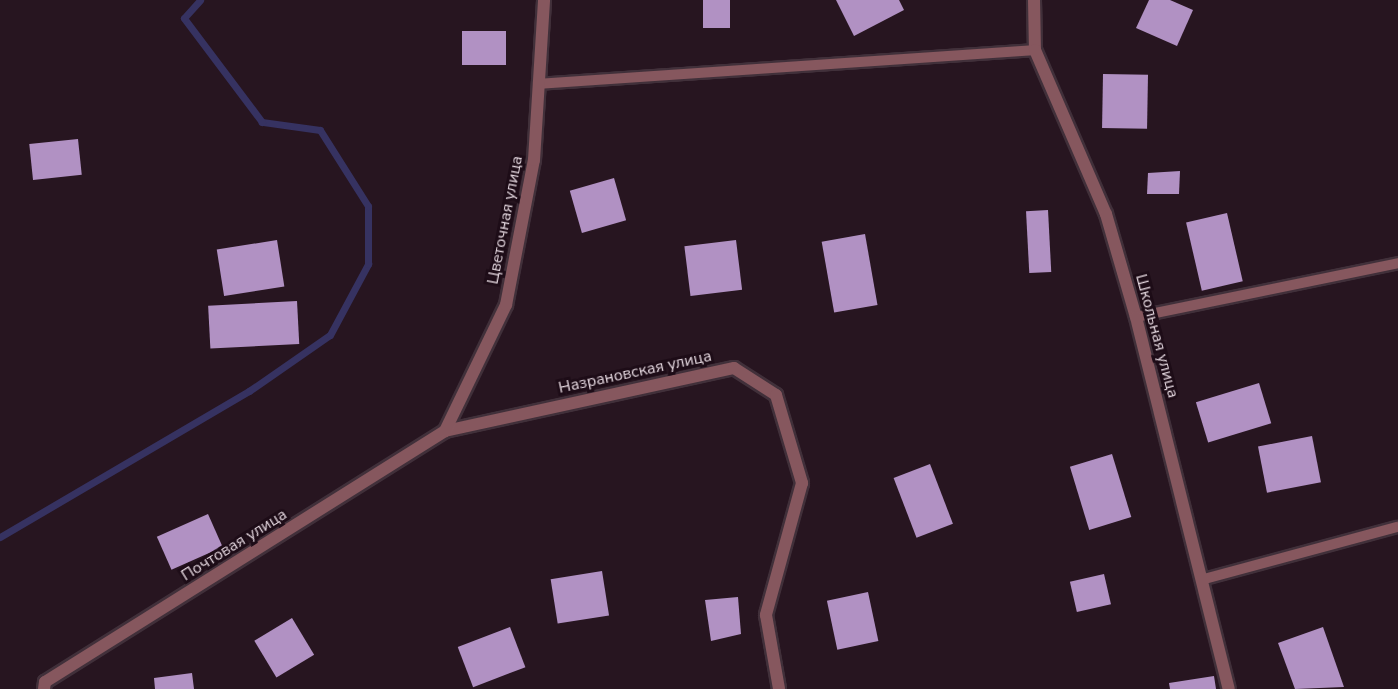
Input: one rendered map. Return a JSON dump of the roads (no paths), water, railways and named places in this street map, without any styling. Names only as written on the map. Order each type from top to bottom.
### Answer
[{"type":"street","name":"Цветочная улица","points":[[445,431],[506,305],[534,160],[544,0]]},
{"type":"street","name":"Школьная улица","points":[[1034,0],[1035,51],[1106,214],[1136,317],[1204,579],[1229,689]]},
{"type":"street","name":"Назрановская улица","points":[[445,431],[734,368],[776,395],[802,483],[766,615],[779,689]]},
{"type":"street","name":"Почтовая улица","points":[[44,689],[45,682],[445,431]]},
{"type":"lane","points":[[538,84],[1035,51]]},
{"type":"lane","points":[[1136,317],[1398,264]]},
{"type":"lane","points":[[1204,579],[1397,527]]},
{"type":"waterway","points":[[0,537],[249,391],[330,335],[368,264],[368,206],[320,130],[262,122],[184,18],[200,0]]}]
